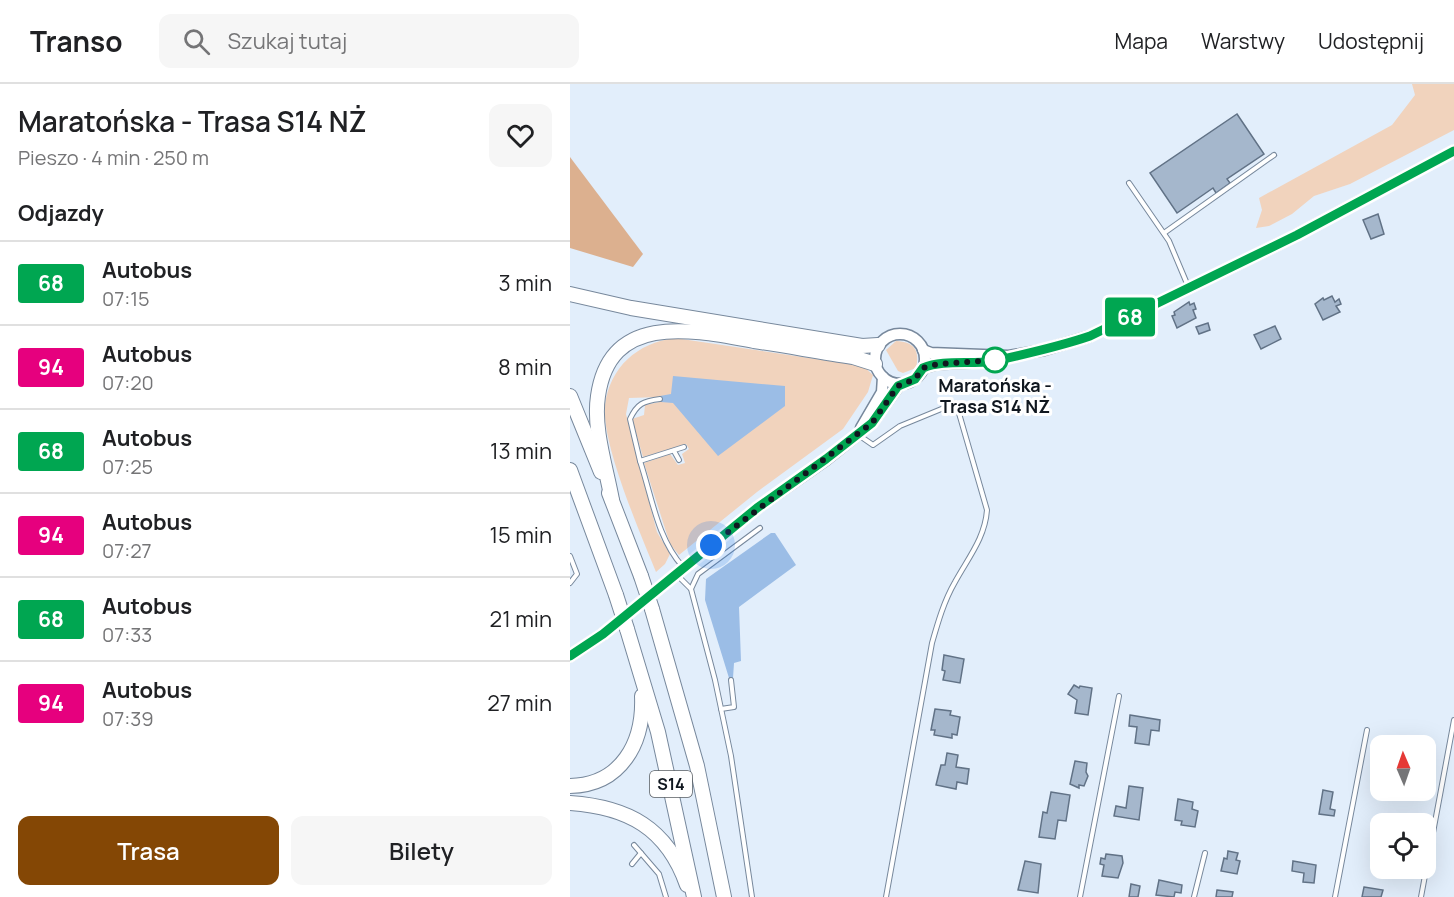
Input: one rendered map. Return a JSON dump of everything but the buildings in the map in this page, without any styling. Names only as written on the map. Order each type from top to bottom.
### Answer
[{"type":"highway","points":[[570,294],[631,308],[862,346],[879,345]]},
{"type":"highway","points":[[612,500],[597,416],[597,398],[607,366],[617,352],[640,337],[655,331],[701,332],[853,357],[875,364]]},
{"type":"highway","name":"S14","points":[[570,396],[612,500],[652,609],[697,766],[724,897]]},
{"type":"highway","name":"S14","points":[[570,470],[616,595],[641,673],[673,791],[693,897]]},
{"type":"highway","points":[[570,786],[593,784],[618,768],[629,755],[636,741],[643,712],[641,673]]},
{"type":"highway","points":[[570,803],[613,809],[641,822],[656,833],[670,850],[693,897]]},
{"type":"main road","points":[[923,368],[938,364],[995,360],[1044,350],[1090,336],[1315,226],[1454,151]]},
{"type":"main road","points":[[923,350],[923,368],[915,379],[900,384],[893,384],[883,377],[875,364],[879,345],[884,339],[899,334],[914,339],[923,350],[931,353],[1009,356]]},
{"type":"main road","points":[[858,433],[882,392],[883,377]]},
{"type":"main road","points":[[570,656],[603,634],[757,508],[858,433],[876,418],[900,384]]},
{"type":"lane","points":[[1164,233],[1274,155]]},
{"type":"lane","points":[[1129,183],[1164,233],[1189,287]]},
{"type":"lane","points":[[660,399],[644,401],[635,408],[630,419],[661,533],[691,589],[731,756],[752,897]]},
{"type":"lane","points":[[858,433],[873,445],[900,426],[956,403],[987,510],[986,521],[978,544],[954,583],[939,615],[886,897]]},
{"type":"lane","points":[[640,461],[684,447]]},
{"type":"lane","points":[[675,451],[679,460]]},
{"type":"lane","points":[[691,589],[698,574],[760,528]]},
{"type":"lane","points":[[570,556],[577,574],[570,583]]},
{"type":"lane","points":[[721,709],[734,707],[731,680]]},
{"type":"lane","points":[[1080,897],[1119,696]]},
{"type":"lane","points":[[1421,897],[1454,720]]},
{"type":"lane","points":[[1335,897],[1367,730]]},
{"type":"lane","points":[[634,845],[659,874],[666,897]]},
{"type":"lane","points":[[632,864],[641,853]]},
{"type":"lane","points":[[1194,897],[1205,853]]},
{"type":"shaded area","points":[[1412,84],[1454,84],[1454,130],[1350,184],[1314,196],[1292,214],[1269,226],[1256,228],[1262,210],[1259,198],[1392,125],[1415,95]]},
{"type":"shaded area","points":[[570,157],[643,254],[633,267],[570,248]]},
{"type":"shaded area","points":[[675,338],[863,366],[873,375],[868,392],[843,429],[757,492],[679,555],[670,544],[644,463],[670,454],[678,465],[685,463],[682,454],[689,449],[686,444],[643,457],[632,419],[644,415],[645,405],[660,402],[660,397],[629,398],[626,414],[657,532],[670,554],[665,564],[656,572],[615,465],[605,422],[605,405],[613,379],[628,359],[649,345]]},
{"type":"shaded area","points":[[896,341],[907,343],[914,348],[917,356],[916,368],[903,373],[898,371],[886,350]]},
{"type":"water","points":[[673,376],[785,386],[785,406],[718,456],[673,403],[661,402],[660,396],[671,394]]},
{"type":"water","points":[[771,533],[775,533],[796,565],[739,607],[741,661],[734,663],[733,678],[729,678],[705,600],[706,579]]},
{"type":"bus line","name":"68","points":[[570,656],[603,634],[757,508],[842,448],[872,423],[900,384],[915,379],[923,368],[929,365],[995,360],[1060,346],[1090,336],[1297,235],[1454,151]]},
{"type":"place","name":"Maratońska - Trasa S14 NŻ","points":[[995,360]]},
{"type":"route","points":[[711,545],[788,485],[842,448],[872,423],[898,386],[915,379],[923,368],[929,365],[995,360]]}]
